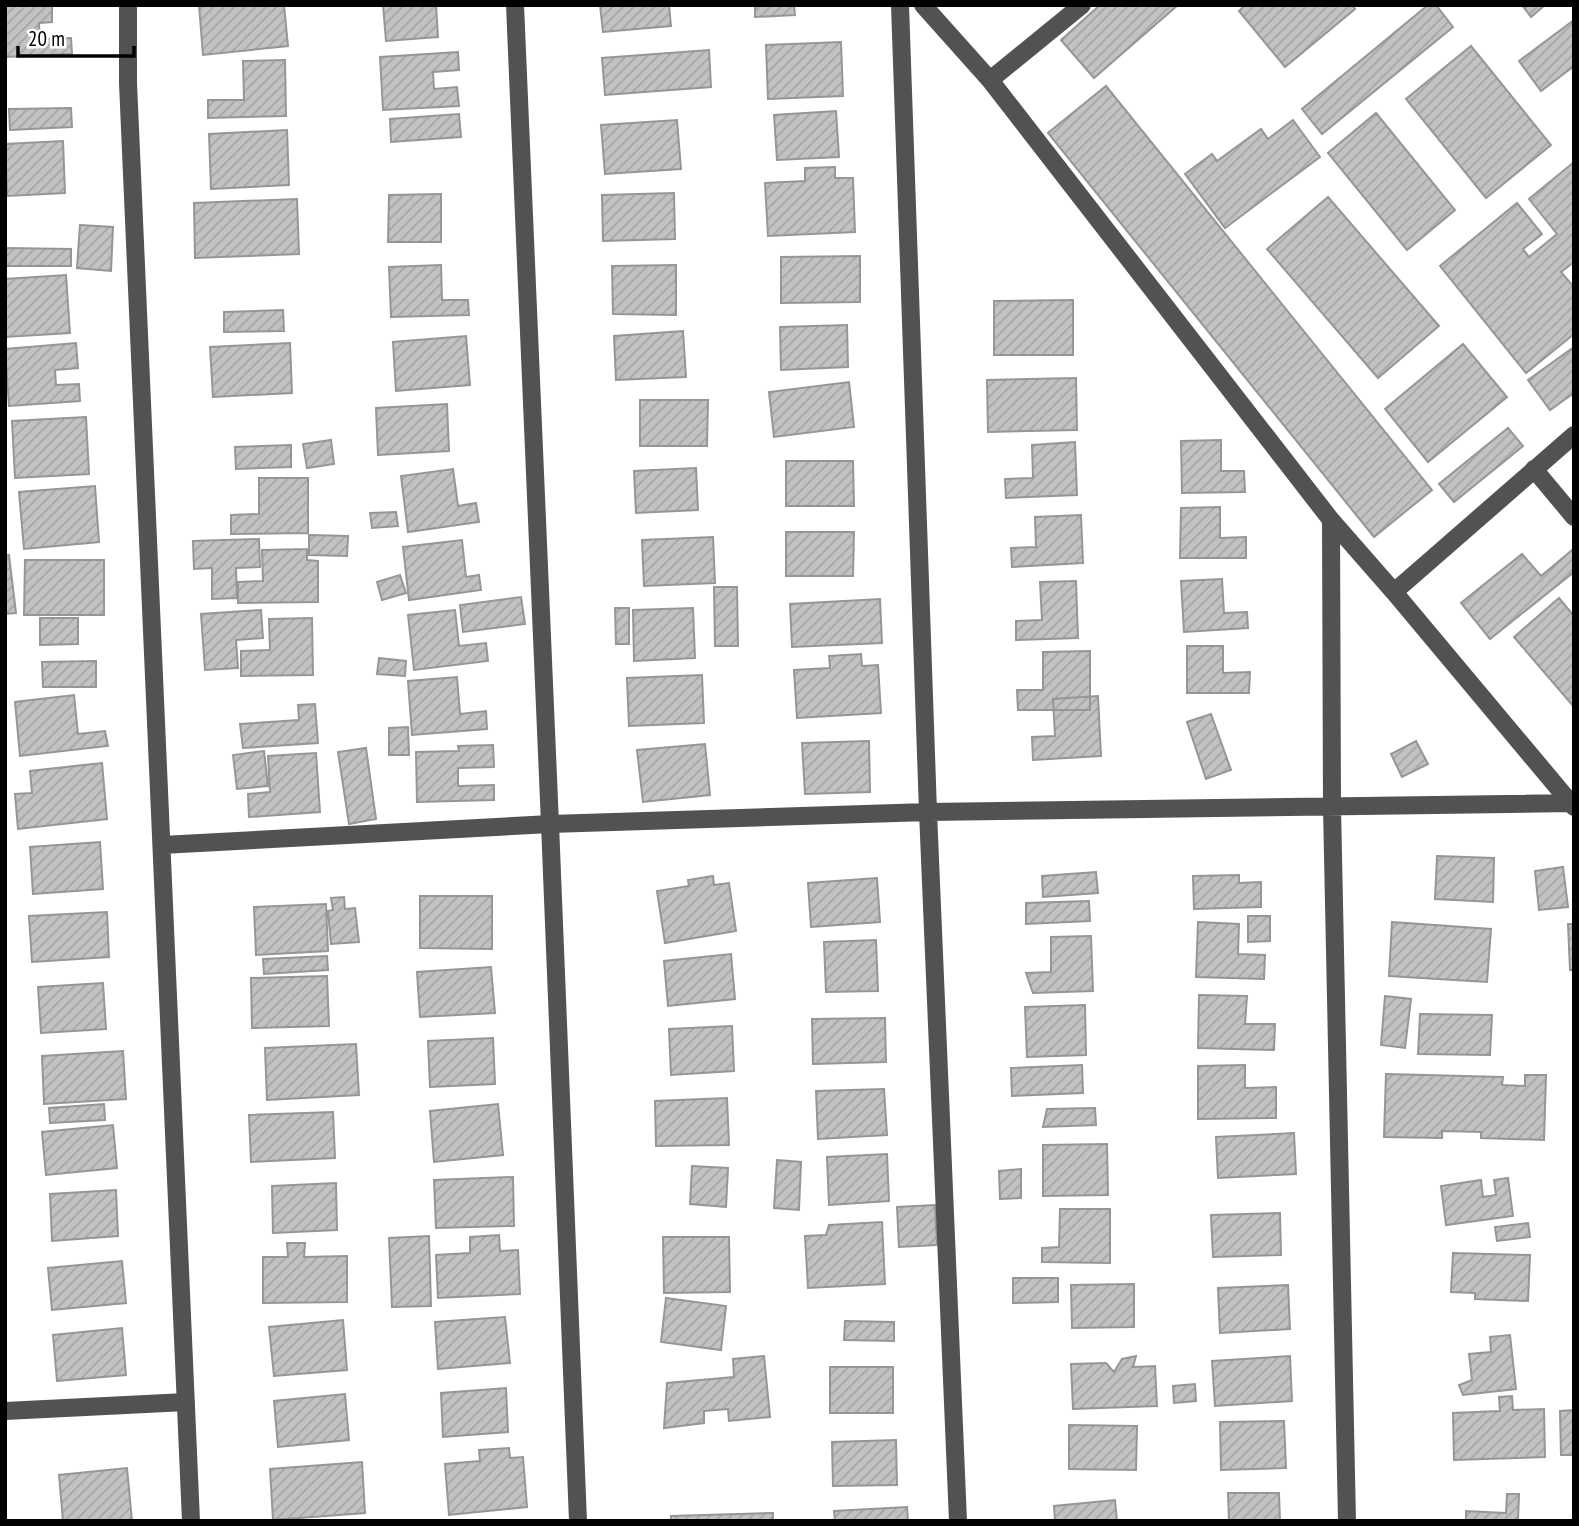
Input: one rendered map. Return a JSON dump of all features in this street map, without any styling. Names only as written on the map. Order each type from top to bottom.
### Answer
[{"type":"street","points":[[128,5],[129,97],[191,1521]]},
{"type":"street","points":[[515,5],[578,1521]]},
{"type":"street","points":[[900,5],[928,812],[958,1521]]},
{"type":"street","points":[[922,5],[990,80],[1331,520],[1572,805]]},
{"type":"street","points":[[990,80],[1082,5]]},
{"type":"street","points":[[1394,592],[1574,435]]},
{"type":"street","points":[[1534,469],[1574,517]]},
{"type":"street","points":[[1331,520],[1332,808],[1347,1521]]},
{"type":"street","points":[[162,845],[550,824],[928,812],[1572,805]]},
{"type":"street","points":[[5,1410],[186,1402]]},
{"type":"building","points":[[5,5],[52,5],[52,22],[39,23],[40,39],[71,38],[72,54],[5,57]]},
{"type":"building","points":[[199,5],[284,5],[288,46],[203,55]]},
{"type":"building","points":[[383,5],[436,5],[438,37],[386,41]]},
{"type":"building","points":[[600,5],[669,5],[671,26],[603,32]]},
{"type":"building","points":[[755,5],[794,5],[795,15],[755,17]]},
{"type":"building","points":[[1100,5],[1178,5],[1094,78],[1061,40]]},
{"type":"building","points":[[1245,5],[1352,5],[1355,9],[1285,67],[1239,11]]},
{"type":"building","points":[[1428,5],[1436,5],[1453,27],[1322,134],[1302,109]]},
{"type":"building","points":[[1522,5],[1545,5],[1531,17]]},
{"type":"building","points":[[1574,20],[1574,66],[1541,91],[1519,61]]},
{"type":"building","points":[[841,42],[843,96],[768,99],[766,45]]},
{"type":"building","points":[[1471,46],[1551,145],[1486,198],[1406,99]]},
{"type":"building","points":[[709,50],[711,87],[605,95],[602,58]]},
{"type":"building","points":[[458,52],[459,70],[433,72],[434,89],[457,87],[459,106],[383,110],[380,57]]},
{"type":"building","points":[[285,60],[286,116],[208,118],[208,100],[244,100],[243,61]]},
{"type":"building","points":[[1106,86],[1432,490],[1374,537],[1048,133]]},
{"type":"building","points":[[71,108],[72,127],[10,130],[9,109]]},
{"type":"building","points":[[836,111],[839,157],[777,160],[774,115]]},
{"type":"building","points":[[1376,113],[1455,210],[1407,250],[1328,153]]},
{"type":"building","points":[[459,114],[461,137],[391,142],[390,119]]},
{"type":"building","points":[[677,120],[681,169],[605,174],[601,125]]},
{"type":"building","points":[[1293,120],[1320,157],[1225,228],[1185,174],[1212,154],[1217,161],[1261,129],[1268,139]]},
{"type":"building","points":[[287,130],[289,185],[211,189],[209,134]]},
{"type":"building","points":[[63,141],[65,193],[7,196],[5,144]]},
{"type":"building","points":[[1574,162],[1574,262],[1561,272],[1574,287],[1574,334],[1526,373],[1440,266],[1517,203],[1542,234],[1523,249],[1529,257],[1557,234],[1529,199]]},
{"type":"building","points":[[835,167],[835,178],[853,178],[855,232],[768,236],[765,183],[805,181],[805,168]]},
{"type":"building","points":[[674,193],[675,239],[603,241],[602,195]]},
{"type":"building","points":[[441,194],[441,242],[388,242],[389,195]]},
{"type":"building","points":[[1328,197],[1439,326],[1378,378],[1267,249]]},
{"type":"building","points":[[297,199],[299,254],[195,258],[194,203]]},
{"type":"building","points":[[80,225],[113,227],[111,271],[77,268]]},
{"type":"building","points":[[6,248],[71,249],[71,266],[6,266]]},
{"type":"building","points":[[860,256],[860,302],[781,303],[781,257]]},
{"type":"building","points":[[441,265],[442,300],[468,300],[469,315],[391,317],[389,267]]},
{"type":"building","points":[[676,265],[676,315],[613,314],[612,266]]},
{"type":"building","points":[[66,275],[70,333],[5,337],[5,279]]},
{"type":"building","points":[[1073,300],[1073,355],[994,355],[994,301]]},
{"type":"building","points":[[283,310],[284,331],[224,332],[224,312]]},
{"type":"building","points":[[847,325],[848,367],[781,370],[780,327]]},
{"type":"building","points":[[683,331],[686,377],[616,380],[614,336]]},
{"type":"building","points":[[466,336],[470,385],[396,391],[393,342]]},
{"type":"building","points":[[76,343],[78,368],[55,370],[56,385],[79,384],[80,401],[9,406],[5,349]]},
{"type":"building","points":[[290,343],[292,393],[213,397],[210,347]]},
{"type":"building","points":[[1463,344],[1507,397],[1428,462],[1385,409]]},
{"type":"building","points":[[1574,347],[1574,393],[1550,410],[1528,380]]},
{"type":"building","points":[[1076,378],[1077,430],[988,432],[987,380]]},
{"type":"building","points":[[849,382],[854,427],[774,437],[769,392]]},
{"type":"building","points":[[640,400],[708,400],[707,446],[640,446]]},
{"type":"building","points":[[447,404],[449,451],[378,455],[376,408]]},
{"type":"building","points":[[86,417],[89,474],[15,478],[12,421]]},
{"type":"building","points":[[1508,428],[1523,446],[1454,502],[1439,484]]},
{"type":"building","points":[[331,440],[334,464],[307,468],[303,444]]},
{"type":"building","points":[[1221,440],[1221,471],[1244,471],[1245,492],[1182,493],[1181,441]]},
{"type":"building","points":[[1075,442],[1077,495],[1006,498],[1005,479],[1033,478],[1032,445]]},
{"type":"building","points":[[291,445],[291,467],[236,469],[235,447]]},
{"type":"building","points":[[786,461],[853,461],[854,506],[786,506]]},
{"type":"building","points":[[696,468],[698,510],[636,513],[634,471]]},
{"type":"building","points":[[453,469],[458,506],[476,503],[479,522],[408,532],[401,476]]},
{"type":"building","points":[[259,478],[308,478],[308,533],[231,534],[231,515],[259,514]]},
{"type":"building","points":[[95,486],[99,542],[24,549],[19,492]]},
{"type":"building","points":[[1220,507],[1220,538],[1246,537],[1246,558],[1180,558],[1181,508]]},
{"type":"building","points":[[396,512],[398,526],[372,528],[370,513]]},
{"type":"building","points":[[1081,515],[1083,563],[1012,567],[1011,548],[1036,547],[1035,517]]},
{"type":"building","points":[[786,532],[854,532],[853,576],[786,576]]},
{"type":"building","points":[[309,535],[348,536],[347,556],[309,555]]},
{"type":"building","points":[[713,537],[715,583],[644,586],[642,540]]},
{"type":"building","points":[[259,539],[260,567],[236,568],[237,598],[212,599],[212,568],[194,569],[193,541]]},
{"type":"building","points":[[462,540],[466,577],[479,575],[481,590],[409,600],[403,547]]},
{"type":"building","points":[[307,549],[307,560],[318,561],[318,602],[238,603],[238,582],[263,581],[262,550]]},
{"type":"building","points":[[1572,550],[1574,572],[1490,639],[1461,603],[1522,554],[1541,576]]},
{"type":"building","points":[[9,555],[16,613],[5,614],[5,556]]},
{"type":"building","points":[[25,560],[104,560],[104,615],[24,615]]},
{"type":"building","points":[[400,575],[406,593],[382,600],[377,582]]},
{"type":"building","points":[[1222,579],[1224,613],[1247,612],[1248,628],[1184,632],[1181,581]]},
{"type":"building","points":[[1076,581],[1078,638],[1016,640],[1016,621],[1042,620],[1040,582]]},
{"type":"building","points":[[714,587],[737,587],[738,646],[715,646]]},
{"type":"building","points":[[521,597],[525,624],[463,632],[460,605]]},
{"type":"building","points":[[1559,598],[1574,616],[1574,707],[1514,637]]},
{"type":"building","points":[[880,599],[882,643],[792,647],[790,604]]},
{"type":"building","points":[[615,608],[629,608],[629,644],[616,644]]},
{"type":"building","points":[[693,608],[695,658],[634,661],[633,610]]},
{"type":"building","points":[[261,610],[263,638],[236,640],[238,668],[205,670],[201,614]]},
{"type":"building","points":[[455,610],[459,646],[486,643],[488,661],[414,670],[408,615]]},
{"type":"building","points":[[40,618],[78,618],[78,644],[40,645]]},
{"type":"building","points":[[312,618],[313,675],[241,676],[241,651],[270,650],[269,619]]},
{"type":"building","points":[[1187,646],[1223,646],[1223,673],[1250,672],[1249,693],[1187,693]]},
{"type":"building","points":[[1090,651],[1090,710],[1018,710],[1017,690],[1043,690],[1043,652]]},
{"type":"building","points":[[861,654],[862,666],[878,665],[881,713],[797,718],[794,670],[830,668],[829,656]]},
{"type":"building","points":[[379,658],[406,661],[405,676],[377,674]]},
{"type":"building","points":[[96,661],[96,687],[43,687],[42,662]]},
{"type":"building","points":[[702,675],[704,723],[629,726],[627,678]]},
{"type":"building","points":[[457,677],[460,714],[486,711],[487,729],[412,735],[408,681]]},
{"type":"building","points":[[74,695],[78,734],[105,731],[108,746],[20,756],[15,702]]},
{"type":"building","points":[[1098,696],[1101,756],[1033,760],[1032,737],[1055,736],[1053,699]]},
{"type":"building","points":[[315,704],[318,743],[243,748],[240,724],[299,720],[298,705]]},
{"type":"building","points":[[1211,714],[1231,770],[1206,779],[1187,722]]},
{"type":"building","points":[[408,727],[409,755],[389,755],[389,728]]},
{"type":"building","points":[[869,741],[870,792],[805,794],[802,743]]},
{"type":"building","points":[[1416,741],[1428,764],[1402,777],[1391,754]]},
{"type":"building","points":[[705,744],[710,795],[643,802],[637,750]]},
{"type":"building","points":[[493,745],[494,767],[458,768],[458,786],[494,785],[494,800],[417,802],[416,752],[459,751],[458,746]]},
{"type":"building","points":[[366,748],[376,819],[349,824],[338,752]]},
{"type":"building","points":[[264,751],[268,786],[237,789],[233,755]]},
{"type":"building","points":[[316,753],[320,812],[249,817],[248,794],[270,792],[268,756]]},
{"type":"building","points":[[102,763],[107,819],[18,829],[15,794],[32,793],[30,771]]},
{"type":"building","points":[[100,842],[103,889],[33,894],[30,847]]},
{"type":"building","points":[[1437,856],[1494,858],[1493,902],[1435,899]]},
{"type":"building","points":[[1563,867],[1568,907],[1539,910],[1535,871]]},
{"type":"building","points":[[1096,872],[1098,893],[1043,897],[1042,876]]},
{"type":"building","points":[[1239,875],[1239,883],[1261,882],[1261,907],[1194,909],[1193,876]]},
{"type":"building","points":[[713,876],[714,885],[729,883],[736,931],[665,943],[657,891],[689,886],[688,880]]},
{"type":"building","points":[[877,878],[880,922],[811,927],[808,883]]},
{"type":"building","points":[[420,896],[492,896],[492,949],[420,948]]},
{"type":"building","points":[[344,897],[345,909],[355,908],[359,942],[331,944],[328,911],[333,910],[331,898]]},
{"type":"building","points":[[1089,901],[1090,921],[1026,924],[1026,903]]},
{"type":"building","points":[[326,904],[328,951],[256,955],[254,907]]},
{"type":"building","points":[[107,912],[109,957],[32,962],[29,916]]},
{"type":"building","points":[[1248,916],[1270,916],[1270,941],[1248,942]]},
{"type":"building","points":[[1198,922],[1239,924],[1238,954],[1265,955],[1264,979],[1196,977]]},
{"type":"building","points":[[1392,922],[1491,929],[1487,982],[1389,976]]},
{"type":"building","points":[[1568,924],[1574,924],[1574,970],[1570,970]]},
{"type":"building","points":[[1091,936],[1093,991],[1033,993],[1026,973],[1051,972],[1051,937]]},
{"type":"building","points":[[876,940],[878,991],[826,992],[824,942]]},
{"type":"building","points":[[731,954],[735,999],[668,1006],[664,961]]},
{"type":"building","points":[[327,956],[328,970],[264,974],[263,959]]},
{"type":"building","points":[[491,967],[495,1013],[420,1017],[417,972]]},
{"type":"building","points":[[327,976],[329,1026],[252,1028],[251,978]]},
{"type":"building","points":[[103,983],[106,1029],[41,1033],[38,987]]},
{"type":"building","points":[[1199,995],[1247,996],[1245,1024],[1275,1024],[1274,1050],[1198,1048]]},
{"type":"building","points":[[1385,996],[1411,999],[1405,1048],[1381,1045]]},
{"type":"building","points":[[1085,1005],[1086,1055],[1027,1057],[1025,1007]]},
{"type":"building","points":[[1420,1014],[1492,1015],[1490,1055],[1418,1054]]},
{"type":"building","points":[[885,1018],[886,1062],[813,1064],[812,1019]]},
{"type":"building","points":[[732,1026],[734,1071],[671,1075],[669,1029]]},
{"type":"building","points":[[493,1038],[495,1084],[430,1087],[428,1041]]},
{"type":"building","points":[[356,1044],[359,1095],[267,1100],[265,1048]]},
{"type":"building","points":[[123,1051],[126,1099],[44,1104],[42,1056]]},
{"type":"building","points":[[1082,1065],[1083,1093],[1012,1096],[1011,1068]]},
{"type":"building","points":[[1245,1065],[1245,1088],[1276,1087],[1276,1118],[1198,1119],[1198,1066]]},
{"type":"building","points":[[1386,1074],[1503,1077],[1502,1085],[1525,1086],[1525,1075],[1546,1075],[1544,1140],[1481,1138],[1481,1132],[1442,1131],[1442,1138],[1384,1137]]},
{"type":"building","points":[[884,1089],[887,1135],[818,1139],[816,1091]]},
{"type":"building","points":[[727,1098],[729,1145],[656,1146],[655,1101]]},
{"type":"building","points":[[104,1104],[105,1120],[50,1123],[49,1108]]},
{"type":"building","points":[[498,1104],[503,1155],[434,1162],[430,1111]]},
{"type":"building","points":[[1095,1108],[1096,1125],[1043,1127],[1047,1109]]},
{"type":"building","points":[[333,1112],[335,1158],[251,1162],[249,1115]]},
{"type":"building","points":[[113,1125],[117,1168],[46,1175],[42,1132]]},
{"type":"building","points":[[1294,1133],[1296,1174],[1218,1178],[1216,1137]]},
{"type":"building","points":[[1107,1144],[1108,1195],[1043,1196],[1043,1145]]},
{"type":"building","points":[[887,1154],[889,1201],[829,1205],[827,1157]]},
{"type":"building","points":[[777,1160],[801,1162],[799,1210],[774,1208]]},
{"type":"building","points":[[692,1166],[728,1168],[726,1207],[690,1204]]},
{"type":"building","points":[[1021,1169],[1021,1198],[1000,1199],[999,1171]]},
{"type":"building","points":[[513,1177],[514,1226],[436,1228],[434,1180]]},
{"type":"building","points":[[1508,1178],[1513,1216],[1446,1225],[1441,1186],[1481,1180],[1483,1197],[1496,1195],[1494,1180]]},
{"type":"building","points":[[336,1183],[337,1230],[273,1233],[272,1186]]},
{"type":"building","points":[[116,1190],[118,1236],[52,1241],[50,1194]]},
{"type":"building","points":[[935,1205],[937,1245],[899,1247],[897,1207]]},
{"type":"building","points":[[1060,1209],[1110,1209],[1110,1263],[1042,1262],[1042,1248],[1059,1247]]},
{"type":"building","points":[[1280,1213],[1281,1255],[1213,1257],[1211,1215]]},
{"type":"building","points":[[882,1222],[885,1284],[808,1288],[805,1236],[826,1235],[829,1225]]},
{"type":"building","points":[[1528,1223],[1530,1237],[1497,1241],[1495,1227]]},
{"type":"building","points":[[499,1235],[500,1251],[518,1250],[520,1294],[438,1298],[436,1255],[470,1253],[470,1237]]},
{"type":"building","points":[[429,1236],[431,1306],[392,1307],[389,1238]]},
{"type":"building","points":[[663,1237],[729,1237],[730,1292],[664,1293]]},
{"type":"building","points":[[287,1243],[305,1243],[304,1257],[347,1256],[347,1302],[263,1303],[263,1257],[288,1257]]},
{"type":"building","points":[[1453,1253],[1530,1255],[1528,1301],[1475,1299],[1475,1293],[1451,1292]]},
{"type":"building","points":[[122,1261],[126,1303],[52,1310],[48,1268]]},
{"type":"building","points":[[1013,1278],[1058,1278],[1058,1302],[1013,1303]]},
{"type":"building","points":[[1134,1284],[1134,1327],[1072,1328],[1071,1285]]},
{"type":"building","points":[[1288,1285],[1290,1329],[1220,1333],[1218,1288]]},
{"type":"building","points":[[666,1298],[726,1306],[721,1350],[661,1342]]},
{"type":"building","points":[[505,1317],[510,1363],[438,1369],[435,1322]]},
{"type":"building","points":[[343,1320],[347,1370],[274,1376],[269,1327]]},
{"type":"building","points":[[845,1321],[894,1322],[894,1341],[844,1340]]},
{"type":"building","points":[[122,1328],[126,1375],[57,1381],[53,1335]]},
{"type":"building","points":[[1510,1335],[1516,1389],[1463,1395],[1459,1385],[1472,1380],[1469,1354],[1491,1352],[1490,1337]]},
{"type":"building","points":[[764,1356],[770,1417],[729,1421],[728,1409],[704,1411],[704,1423],[664,1428],[667,1383],[734,1377],[733,1359]]},
{"type":"building","points":[[1136,1356],[1133,1367],[1155,1366],[1157,1406],[1073,1409],[1071,1364],[1106,1363],[1114,1372],[1122,1359]]},
{"type":"building","points":[[1290,1356],[1292,1401],[1215,1406],[1212,1361]]},
{"type":"building","points":[[830,1367],[893,1367],[893,1413],[830,1413]]},
{"type":"building","points":[[1195,1384],[1196,1401],[1174,1403],[1173,1386]]},
{"type":"building","points":[[506,1388],[508,1432],[443,1437],[441,1393]]},
{"type":"building","points":[[345,1394],[349,1440],[278,1447],[274,1401]]},
{"type":"building","points":[[1512,1396],[1513,1410],[1544,1409],[1545,1457],[1454,1460],[1453,1413],[1500,1411],[1499,1397]]},
{"type":"building","points":[[1574,1410],[1574,1455],[1561,1455],[1560,1411]]},
{"type":"building","points":[[1284,1421],[1286,1468],[1221,1470],[1220,1422]]},
{"type":"building","points":[[1069,1425],[1137,1426],[1136,1470],[1069,1469]]},
{"type":"building","points":[[896,1440],[897,1485],[833,1486],[832,1442]]},
{"type":"building","points":[[509,1448],[510,1458],[523,1457],[527,1507],[449,1515],[445,1464],[480,1461],[479,1450]]},
{"type":"building","points":[[362,1462],[365,1513],[273,1520],[270,1469]]},
{"type":"building","points":[[127,1468],[132,1521],[63,1521],[59,1475]]},
{"type":"building","points":[[1228,1493],[1279,1493],[1280,1521],[1229,1521]]},
{"type":"building","points":[[1507,1494],[1519,1494],[1518,1521],[1466,1521],[1466,1511],[1506,1513]]},
{"type":"building","points":[[1115,1500],[1117,1521],[1055,1521],[1054,1506]]},
{"type":"building","points":[[907,1507],[908,1521],[835,1521],[834,1511]]},
{"type":"building","points":[[773,1513],[773,1521],[671,1521],[671,1516]]}]
